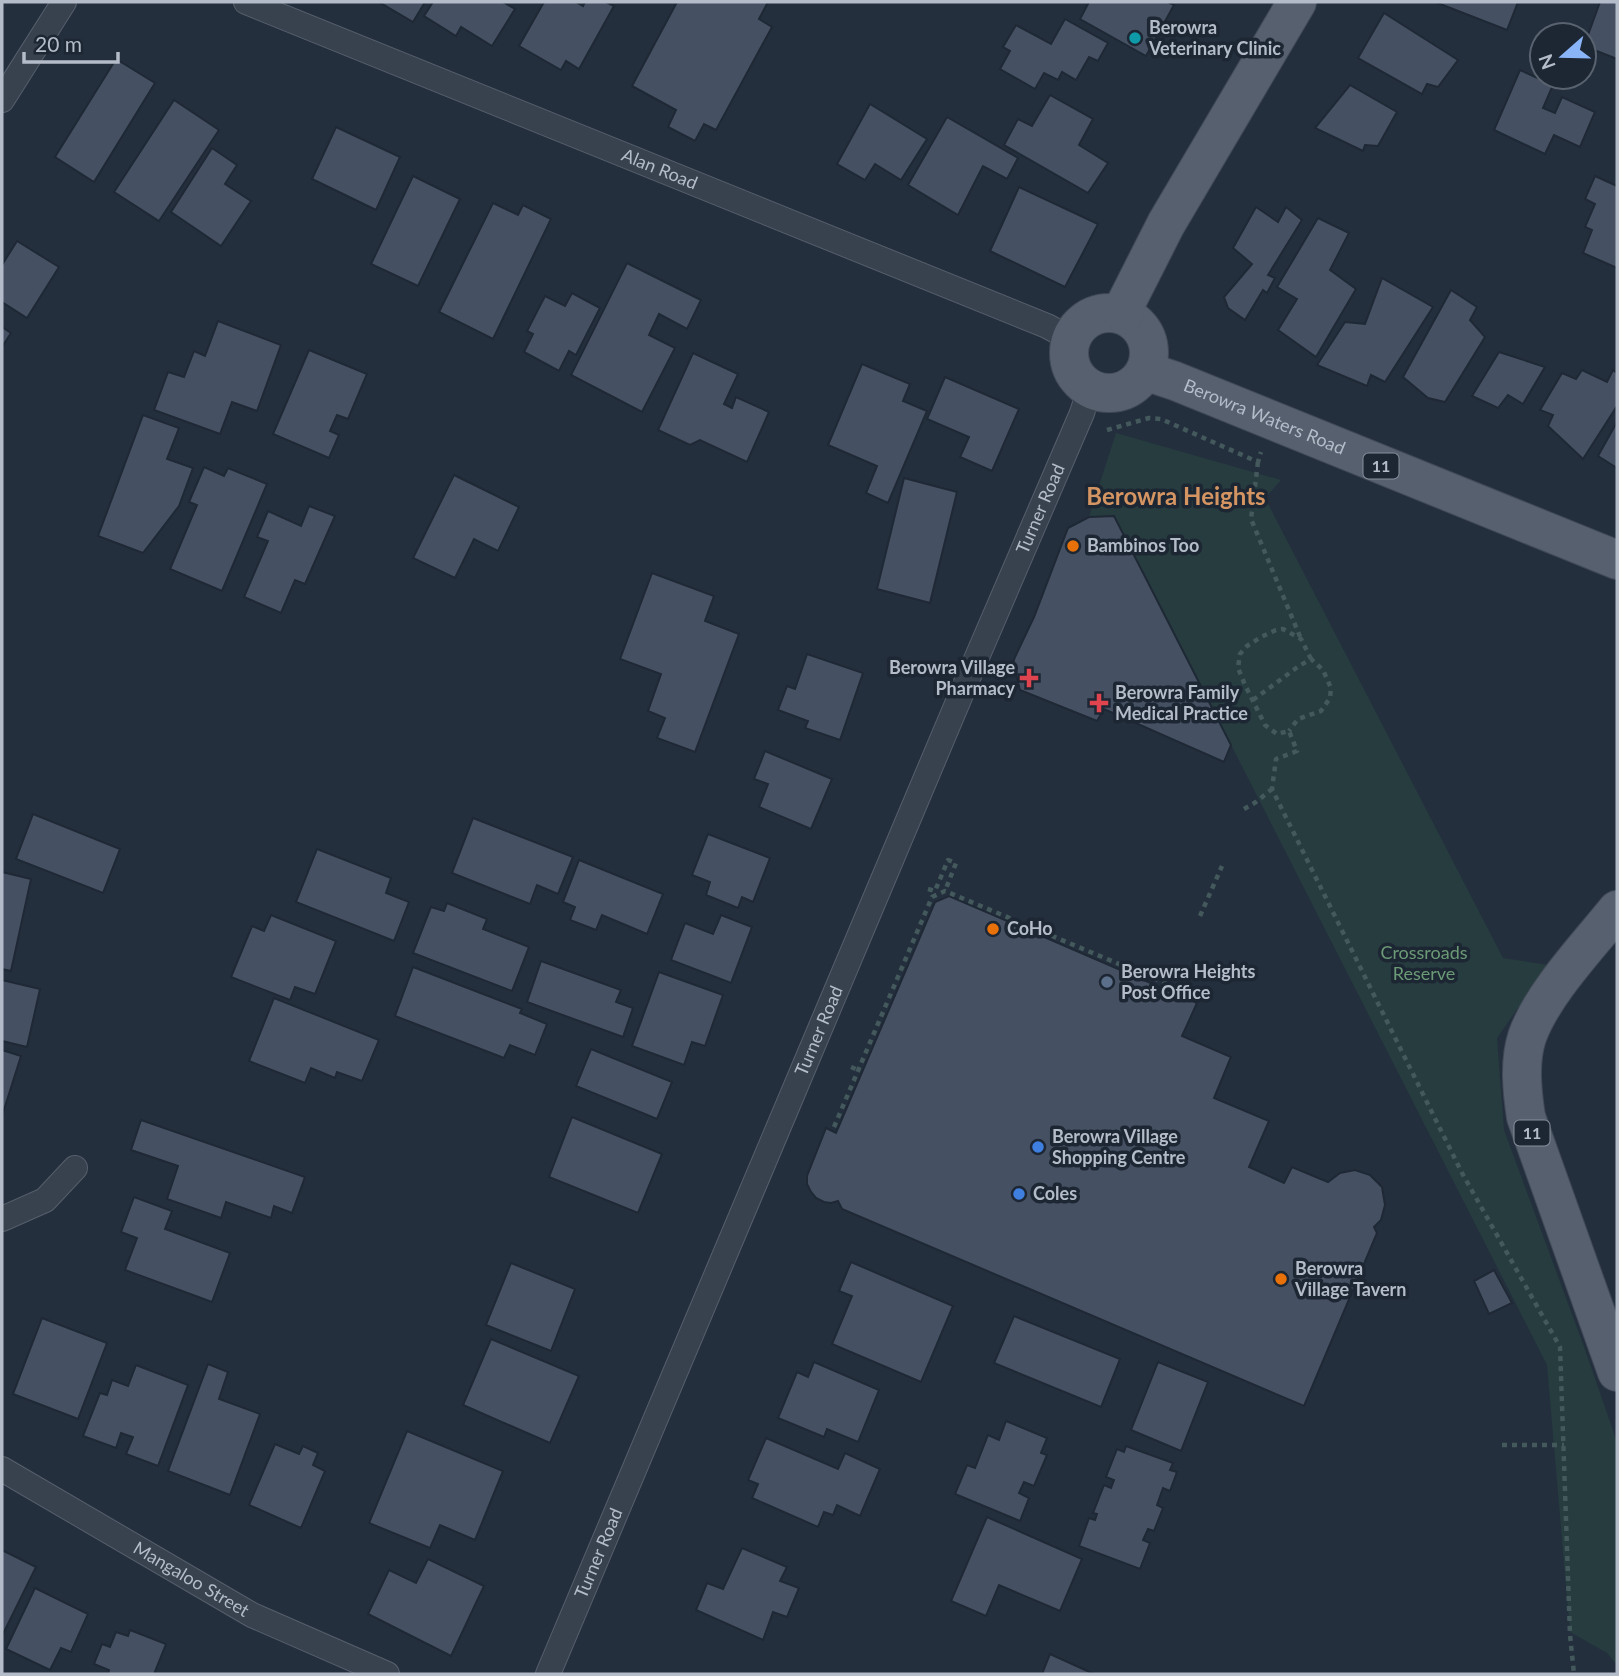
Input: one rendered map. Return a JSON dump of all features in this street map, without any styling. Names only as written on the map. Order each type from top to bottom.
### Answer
[{"type":"main road","points":[[1124,315],[1126,303],[1166,224],[1297,2]]},
{"type":"main road","points":[[1111,312],[1124,315],[1136,322],[1149,345],[1145,371],[1138,381],[1115,393],[1090,388],[1074,372],[1070,362],[1071,339],[1087,319],[1111,312]]},
{"type":"main road","name":"Berowra Waters Road","points":[[1145,371],[1617,560]]},
{"type":"main road","name":"11","points":[[1617,910],[1540,1009],[1527,1038],[1522,1089],[1526,1117],[1617,1372]]},
{"type":"street","points":[[2,100],[64,2]]},
{"type":"street","name":"Alan Road","points":[[246,2],[1047,326],[1071,339]]},
{"type":"street","name":"Turner Road","points":[[548,1674],[1082,413],[1090,388]]},
{"type":"street","points":[[2,1219],[45,1200],[75,1168]]},
{"type":"street","name":"Mangaloo Street","points":[[2,1469],[252,1615],[387,1674]]},
{"type":"path","points":[[1107,430],[1149,418],[1161,419],[1258,461]]},
{"type":"path","points":[[1270,421],[1258,461],[1251,519],[1301,639],[1311,659],[1323,670],[1331,688],[1330,698],[1321,711],[1298,719],[1289,731],[1277,734],[1265,725],[1238,668],[1240,654],[1247,646],[1276,630],[1283,629],[1301,639]]},
{"type":"path","points":[[1253,700],[1311,659]]},
{"type":"path","points":[[1289,731],[1297,751],[1276,759],[1272,789],[1462,1173],[1560,1347],[1570,1635],[1574,1674]]},
{"type":"path","points":[[1244,809],[1272,789]]},
{"type":"path","points":[[834,1127],[933,897],[945,891],[956,863],[948,860],[935,891],[928,889]]},
{"type":"path","points":[[1200,916],[1222,866]]},
{"type":"path","points":[[945,891],[1169,985]]},
{"type":"path","points":[[851,1067],[858,1070]]},
{"type":"path","points":[[1502,1444],[1564,1445]]},
{"type":"green space","name":"Crossroads Reserve","points":[[1116,433],[1281,480],[1265,498],[1503,958],[1548,965],[1497,1038],[1504,1130],[1617,1442],[1617,1665],[1607,1653],[1570,1632],[1547,1365],[1115,517],[1089,517]]},
{"type":"building","points":[[379,2],[425,2],[413,22]]},
{"type":"building","points":[[433,2],[503,2],[515,9],[492,46],[461,27],[456,36],[424,16]]},
{"type":"building","points":[[544,2],[576,2],[583,6],[585,2],[606,2],[614,6],[579,69],[566,61],[561,70],[519,46]]},
{"type":"building","points":[[677,2],[768,2],[759,19],[772,27],[716,130],[704,124],[695,141],[668,127],[676,110],[632,86]]},
{"type":"building","name":"Berowra Veterinary Clinic","points":[[1089,2],[1168,2],[1174,5],[1146,56],[1080,19]]},
{"type":"building","points":[[1435,2],[1518,2],[1507,30]]},
{"type":"building","points":[[1600,2],[1617,2],[1617,59],[1598,52],[1598,21],[1593,21]]},
{"type":"building","points":[[1384,13],[1458,60],[1438,87],[1427,84],[1422,94],[1358,58]]},
{"type":"building","points":[[1065,19],[1108,43],[1098,61],[1089,57],[1076,80],[1062,72],[1058,80],[1044,73],[1035,89],[1000,69],[1010,51],[1003,47],[1016,25],[1051,44]]},
{"type":"building","points":[[116,59],[155,83],[94,182],[55,157]]},
{"type":"building","points":[[1520,70],[1528,74],[1528,91],[1550,91],[1543,108],[1555,113],[1562,97],[1595,112],[1580,147],[1554,135],[1545,154],[1494,130]]},
{"type":"building","points":[[1350,85],[1397,112],[1378,146],[1365,145],[1363,151],[1315,128]]},
{"type":"building","points":[[1050,95],[1093,119],[1079,145],[1108,163],[1088,193],[1004,145],[1018,119],[1032,126]]},
{"type":"building","points":[[174,100],[219,130],[159,221],[114,192]]},
{"type":"building","points":[[870,104],[927,139],[901,180],[875,164],[865,180],[837,164]]},
{"type":"building","points":[[947,117],[1018,158],[1007,179],[983,166],[958,215],[908,185]]},
{"type":"building","points":[[336,127],[400,157],[376,210],[312,179]]},
{"type":"building","points":[[212,148],[237,165],[225,184],[251,201],[221,246],[171,212]]},
{"type":"building","points":[[413,176],[460,199],[418,286],[371,264]]},
{"type":"building","points":[[1595,176],[1617,186],[1617,268],[1583,253],[1592,230],[1585,227],[1595,204],[1585,199]]},
{"type":"building","points":[[1019,187],[1098,224],[1065,287],[990,251]]},
{"type":"building","points":[[493,203],[518,215],[523,205],[551,219],[493,339],[439,312]]},
{"type":"building","points":[[1256,207],[1278,222],[1286,207],[1302,220],[1268,275],[1275,278],[1267,293],[1263,290],[1245,320],[1228,308],[1224,297],[1252,264],[1233,248]]},
{"type":"building","points":[[1318,218],[1349,233],[1330,270],[1356,289],[1316,357],[1278,330],[1297,299],[1277,287]]},
{"type":"building","points":[[17,241],[59,267],[27,318],[2,302],[2,265]]},
{"type":"building","points":[[627,263],[701,300],[687,329],[659,314],[649,335],[675,348],[642,412],[571,375]]},
{"type":"building","points":[[1382,278],[1433,307],[1385,382],[1371,375],[1367,386],[1317,365],[1345,322],[1365,324]]},
{"type":"building","points":[[1451,290],[1477,307],[1470,320],[1485,337],[1445,402],[1428,398],[1403,377]]},
{"type":"building","points":[[572,293],[600,308],[576,355],[569,351],[559,371],[524,352],[533,334],[527,331],[545,296],[565,306]]},
{"type":"building","points":[[218,321],[281,345],[257,411],[232,402],[220,434],[154,410],[168,372],[184,377],[194,351],[205,356]]},
{"type":"building","points":[[2,327],[11,333],[2,347]]},
{"type":"building","points":[[309,350],[367,374],[348,419],[337,415],[330,431],[339,435],[329,458],[273,434]]},
{"type":"building","points":[[1499,352],[1545,367],[1523,404],[1508,395],[1498,408],[1472,396]]},
{"type":"building","points":[[693,353],[738,374],[724,404],[732,408],[736,397],[769,412],[747,462],[700,440],[690,445],[658,430]]},
{"type":"building","points":[[862,364],[910,384],[903,401],[927,411],[888,503],[866,493],[877,466],[828,445]]},
{"type":"building","points":[[1582,370],[1607,382],[1613,370],[1617,373],[1617,406],[1583,459],[1548,426],[1553,415],[1540,410],[1562,373],[1576,379]]},
{"type":"building","points":[[945,377],[1019,409],[992,471],[960,457],[969,437],[927,419]]},
{"type":"building","points":[[143,415],[179,428],[167,459],[193,468],[179,506],[143,553],[98,536]]},
{"type":"building","points":[[1617,422],[1617,468],[1598,456]]},
{"type":"building","points":[[204,467],[224,476],[228,468],[267,484],[222,591],[170,569],[197,505],[189,502]]},
{"type":"building","points":[[454,475],[519,507],[498,551],[474,539],[455,578],[413,558]]},
{"type":"building","points":[[904,478],[957,492],[930,603],[877,589]]},
{"type":"building","points":[[309,506],[335,516],[305,584],[295,580],[281,613],[244,597],[268,541],[257,537],[268,511],[301,526]]},
{"type":"building","points":[[1114,516],[1231,745],[1224,762],[1104,709],[1097,721],[1020,690],[1013,663],[1068,528],[1089,517]]},
{"type":"building","points":[[652,573],[714,596],[705,621],[739,634],[695,752],[657,738],[665,718],[648,711],[661,674],[620,659]]},
{"type":"building","points":[[807,654],[863,673],[840,740],[805,728],[808,721],[778,710],[787,686],[795,689]]},
{"type":"building","points":[[765,751],[832,779],[811,829],[759,807],[768,784],[754,779]]},
{"type":"building","points":[[33,814],[120,849],[103,893],[16,859]]},
{"type":"building","points":[[473,818],[573,857],[558,894],[537,885],[530,904],[452,873]]},
{"type":"building","points":[[708,834],[770,858],[753,902],[742,897],[738,908],[706,895],[710,882],[692,875]]},
{"type":"building","points":[[317,849],[391,878],[386,893],[409,902],[394,941],[296,902]]},
{"type":"building","points":[[579,860],[663,894],[647,934],[602,915],[596,930],[570,920],[575,907],[563,902]]},
{"type":"building","points":[[2,872],[31,879],[11,971],[2,969]]},
{"type":"building","name":"Berowra Village Shopping Centre","points":[[949,896],[1197,1003],[1182,1036],[1231,1057],[1214,1098],[1269,1121],[1249,1167],[1284,1183],[1292,1167],[1328,1182],[1340,1173],[1355,1170],[1370,1175],[1382,1187],[1385,1205],[1381,1220],[1374,1227],[1377,1233],[1304,1406],[842,1209],[838,1201],[824,1202],[811,1192],[807,1176],[826,1128],[836,1133],[935,902]]},
{"type":"building","points":[[447,903],[487,919],[483,929],[529,947],[512,991],[413,953],[431,907],[444,911]]},
{"type":"building","points":[[271,915],[336,941],[315,994],[295,987],[290,1000],[231,977],[252,926],[264,931]]},
{"type":"building","points":[[721,915],[752,927],[731,983],[671,960],[685,923],[713,934]]},
{"type":"building","points":[[541,961],[621,990],[616,1002],[633,1008],[623,1037],[527,1002]]},
{"type":"building","points":[[413,967],[522,1009],[520,1013],[547,1024],[535,1055],[510,1045],[504,1058],[395,1016]]},
{"type":"building","points":[[659,972],[723,995],[705,1046],[692,1042],[684,1065],[632,1046]]},
{"type":"building","points":[[2,980],[40,989],[27,1047],[2,1041]]},
{"type":"building","points":[[274,998],[379,1040],[362,1081],[337,1072],[335,1078],[311,1068],[305,1083],[249,1061]]},
{"type":"building","points":[[591,1049],[672,1082],[657,1119],[576,1086]]},
{"type":"building","points":[[2,1050],[21,1056],[2,1116]]},
{"type":"building","points":[[572,1117],[662,1154],[638,1213],[549,1177]]},
{"type":"building","points":[[141,1120],[305,1177],[292,1213],[274,1206],[271,1218],[226,1202],[221,1218],[167,1199],[178,1166],[131,1150]]},
{"type":"building","points":[[134,1197],[172,1211],[165,1229],[230,1253],[212,1302],[125,1270],[137,1238],[121,1232]]},
{"type":"building","points":[[851,1262],[953,1306],[921,1382],[832,1344],[852,1296],[839,1291]]},
{"type":"building","points":[[511,1263],[575,1289],[551,1351],[486,1325]]},
{"type":"building","points":[[1494,1270],[1512,1303],[1489,1314],[1474,1281]]},
{"type":"building","points":[[1014,1316],[1120,1359],[1101,1407],[994,1363]]},
{"type":"building","points":[[42,1318],[107,1343],[78,1419],[13,1394]]},
{"type":"building","points":[[491,1339],[579,1376],[550,1443],[463,1405]]},
{"type":"building","points":[[814,1362],[879,1390],[858,1442],[827,1429],[824,1437],[778,1418],[797,1372],[808,1377]]},
{"type":"building","points":[[1158,1362],[1208,1382],[1181,1451],[1131,1430]]},
{"type":"building","points":[[208,1364],[228,1372],[219,1399],[260,1414],[230,1495],[168,1471]]},
{"type":"building","points":[[136,1365],[188,1385],[158,1466],[126,1454],[133,1437],[121,1433],[116,1448],[83,1436],[100,1393],[107,1395],[112,1380],[128,1386]]},
{"type":"building","points":[[1006,1421],[1047,1438],[1041,1453],[1047,1455],[1034,1486],[1024,1482],[1019,1493],[1029,1498],[1020,1521],[955,1494],[967,1465],[975,1468],[988,1435],[999,1440]]},
{"type":"building","points":[[407,1431],[503,1471],[475,1540],[440,1525],[430,1548],[369,1523]]},
{"type":"building","points":[[766,1438],[838,1469],[845,1453],[880,1469],[860,1516],[837,1505],[833,1515],[824,1512],[818,1527],[752,1498],[758,1484],[748,1480]]},
{"type":"building","points":[[275,1444],[299,1454],[303,1446],[318,1453],[313,1465],[325,1471],[301,1528],[249,1505]]},
{"type":"building","points":[[1126,1446],[1173,1463],[1170,1470],[1177,1472],[1170,1491],[1163,1488],[1157,1505],[1163,1508],[1154,1531],[1148,1529],[1143,1540],[1150,1543],[1140,1569],[1079,1546],[1089,1518],[1095,1520],[1097,1514],[1093,1513],[1104,1485],[1111,1488],[1114,1480],[1106,1477],[1117,1449],[1124,1452]]},
{"type":"building","points":[[987,1517],[1082,1559],[1060,1611],[999,1585],[986,1616],[951,1601]]},
{"type":"building","points":[[742,1548],[787,1567],[780,1581],[799,1588],[787,1617],[773,1612],[763,1640],[696,1610],[707,1583],[723,1589]]},
{"type":"building","points":[[2,1550],[36,1567],[2,1636]]},
{"type":"building","points":[[428,1559],[484,1586],[451,1656],[368,1614],[389,1570],[416,1583]]},
{"type":"building","points":[[35,1588],[88,1614],[71,1652],[61,1648],[50,1670],[6,1649]]},
{"type":"building","points":[[130,1630],[166,1644],[154,1674],[108,1674],[109,1670],[94,1664],[102,1644],[110,1647],[116,1632],[128,1636]]},
{"type":"building","points":[[1050,1654],[1094,1674],[1042,1674]]},
{"type":"place","name":"Berowra Veterinary Clinic","points":[[1135,38]]},
{"type":"place","name":"Bambinos Too","points":[[1073,546]]},
{"type":"place","name":"Berowra Village Pharmacy","points":[[1029,678]]},
{"type":"place","name":"Berowra Family Medical Practice","points":[[1099,703]]},
{"type":"place","name":"CoHo","points":[[993,929]]},
{"type":"place","name":"Berowra Heights Post Office","points":[[1107,982]]},
{"type":"place","name":"Berowra Village Shopping Centre","points":[[1038,1147]]},
{"type":"place","name":"Coles","points":[[1019,1194]]},
{"type":"place","name":"Berowra Village Tavern","points":[[1281,1279]]},
{"type":"district","name":"Berowra Heights","points":[[1176,497]]}]
